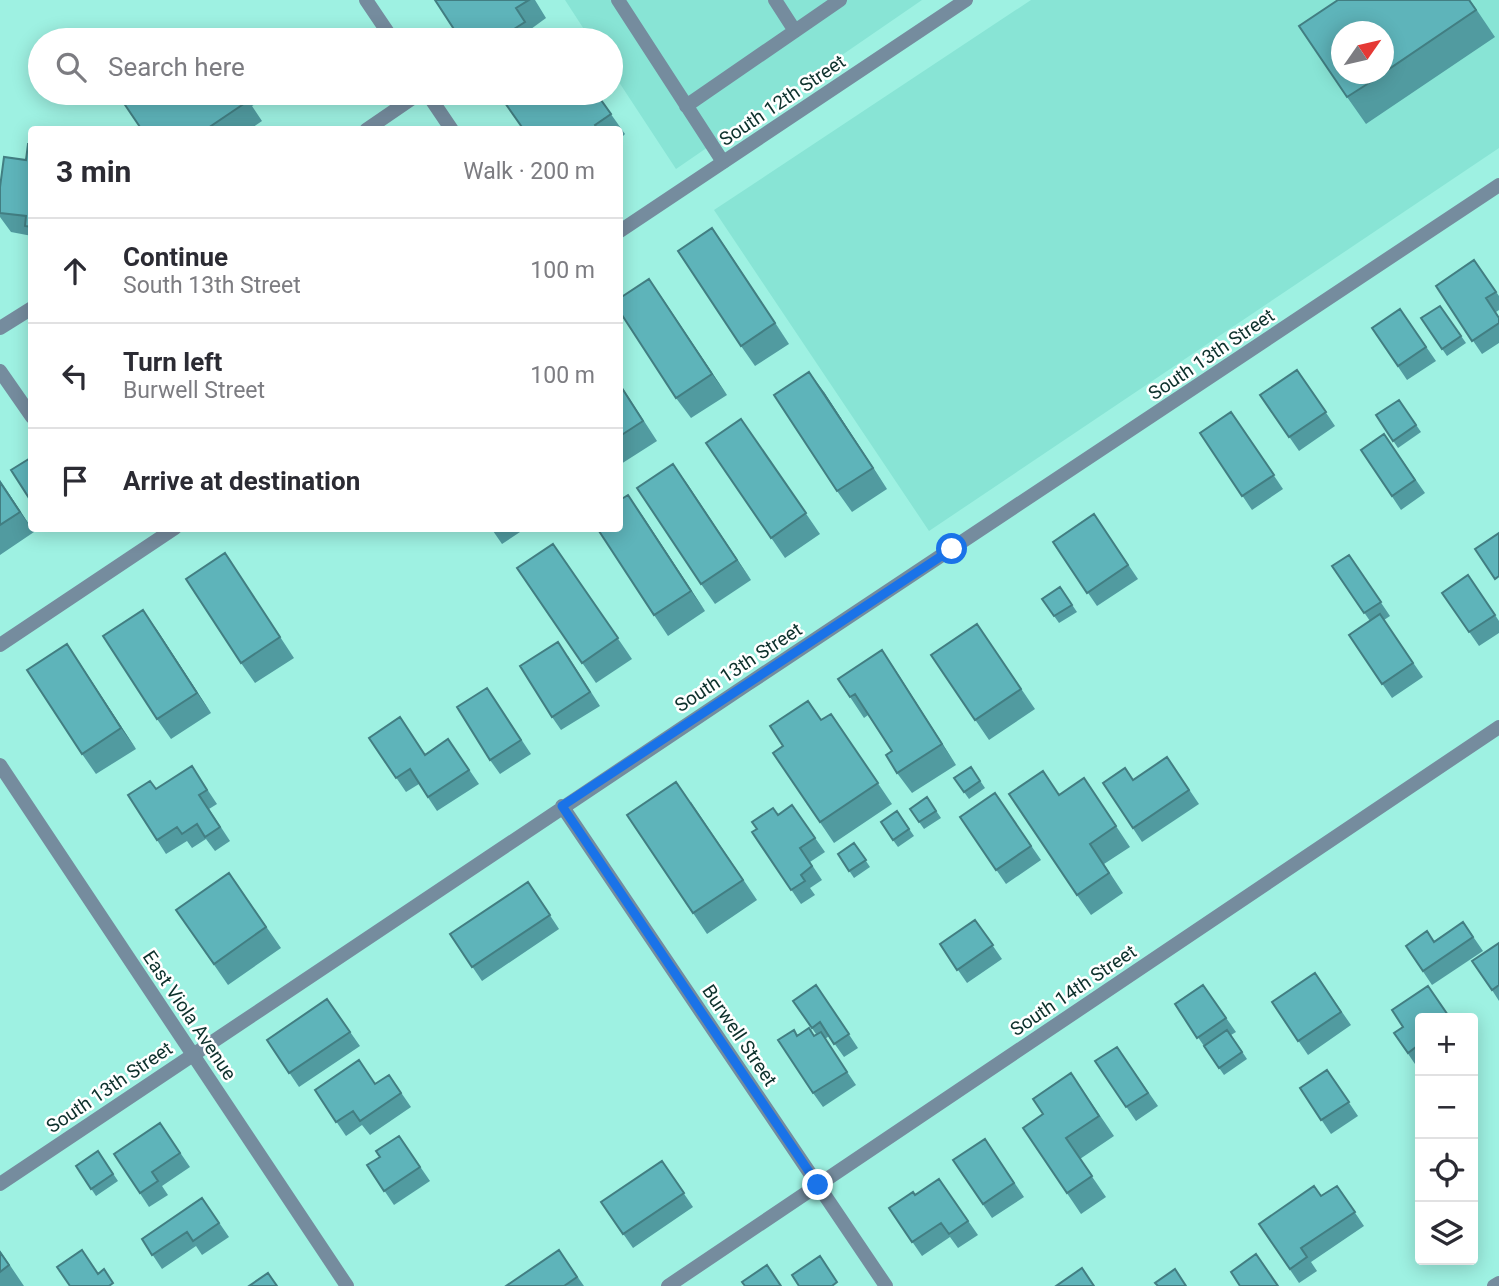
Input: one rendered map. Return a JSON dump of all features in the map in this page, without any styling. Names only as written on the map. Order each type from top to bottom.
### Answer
[{"type":"street","points":[[366,0],[385,28]]},
{"type":"street","points":[[618,0],[723,162]]},
{"type":"street","points":[[775,0],[795,31]]},
{"type":"street","points":[[686,106],[840,0]]},
{"type":"street","name":"South 12th Street","points":[[623,229],[966,0]]},
{"type":"street","points":[[372,126],[402,105]]},
{"type":"street","points":[[435,105],[449,126]]},
{"type":"street","name":"South 13th Street","points":[[0,1184],[562,806],[1499,185]]},
{"type":"street","points":[[0,328],[28,310]]},
{"type":"street","points":[[0,371],[28,411]]},
{"type":"street","points":[[0,645],[169,532]]},
{"type":"street","name":"South 14th Street","points":[[668,1286],[1499,727]]},
{"type":"street","name":"East Viola Avenue","points":[[0,765],[347,1286]]},
{"type":"street","name":"Burwell Street","points":[[562,806],[886,1286]]},
{"type":"street","points":[[1494,1286],[1499,1283]]},
{"type":"shaded area","points":[[565,0],[922,0],[676,169],[623,88],[623,28],[583,28]]},
{"type":"shaded area","points":[[1031,0],[1499,0],[1499,148],[929,531],[714,210]]},
{"type":"building","points":[[435,0],[529,0],[516,8],[525,22],[516,28],[453,28]]},
{"type":"building","points":[[1338,0],[1469,0],[1476,10],[1394,66],[1394,21],[1331,21],[1331,73],[1299,26]]},
{"type":"building","points":[[1338,84],[1367,84],[1347,97]]},
{"type":"building","points":[[125,105],[242,105],[211,126],[139,126]]},
{"type":"building","points":[[506,105],[605,105],[611,114],[596,126],[521,126]]},
{"type":"building","points":[[28,144],[28,226],[25,226],[26,216],[0,213],[4,157],[26,160]]},
{"type":"building","points":[[712,228],[775,323],[741,346],[678,251]]},
{"type":"building","points":[[1474,260],[1496,292],[1486,298],[1499,318],[1499,323],[1472,341],[1436,286]]},
{"type":"building","points":[[649,279],[712,374],[676,398],[623,317],[623,296]]},
{"type":"building","points":[[1440,306],[1461,336],[1442,349],[1421,318]]},
{"type":"building","points":[[1400,309],[1426,347],[1398,366],[1372,328]]},
{"type":"building","points":[[1297,370],[1326,412],[1289,437],[1260,395]]},
{"type":"building","points":[[809,372],[873,468],[837,491],[774,395]]},
{"type":"building","points":[[623,390],[643,421],[623,434]]},
{"type":"building","points":[[1399,400],[1416,425],[1393,441],[1376,415]]},
{"type":"building","points":[[1231,412],[1274,475],[1242,496],[1200,433]]},
{"type":"building","points":[[741,419],[806,513],[771,538],[706,443]]},
{"type":"building","points":[[1384,434],[1415,480],[1392,496],[1361,450]]},
{"type":"building","points":[[28,459],[28,496],[11,470]]},
{"type":"building","points":[[673,464],[737,560],[701,584],[637,488]]},
{"type":"building","points":[[0,482],[20,512],[0,525]]},
{"type":"building","points":[[628,495],[691,591],[654,615],[600,532],[623,532],[623,498]]},
{"type":"building","points":[[1094,514],[1128,565],[1087,593],[1053,542]]},
{"type":"building","points":[[1499,533],[1499,576],[1495,579],[1475,549]]},
{"type":"building","points":[[553,544],[618,638],[582,663],[517,568]]},
{"type":"building","points":[[225,553],[280,637],[241,663],[186,579]]},
{"type":"building","points":[[1349,555],[1381,602],[1364,613],[1332,566]]},
{"type":"building","points":[[1468,575],[1495,615],[1469,632],[1442,593]]},
{"type":"building","points":[[1060,587],[1072,605],[1054,616],[1042,599]]},
{"type":"building","points":[[143,610],[197,693],[157,719],[103,636]]},
{"type":"building","points":[[1380,614],[1413,663],[1382,684],[1349,635]]},
{"type":"building","points":[[977,624],[1021,689],[975,720],[931,655]]},
{"type":"building","points":[[558,642],[590,692],[552,717],[520,666]]},
{"type":"building","points":[[67,644],[121,728],[82,754],[27,670]]},
{"type":"building","points":[[882,650],[942,744],[897,773],[886,755],[892,751],[855,694],[850,697],[838,679]]},
{"type":"building","points":[[487,688],[521,740],[490,760],[457,707]]},
{"type":"building","points":[[808,701],[821,720],[831,714],[878,783],[820,822],[773,753],[783,746],[770,726]]},
{"type":"building","points":[[400,717],[425,755],[448,739],[469,770],[428,797],[410,769],[396,778],[369,738]]},
{"type":"building","points":[[1167,757],[1189,790],[1133,828],[1103,783],[1125,768],[1133,780]]},
{"type":"building","points":[[192,766],[207,790],[199,795],[220,827],[205,837],[197,824],[182,834],[177,827],[157,840],[128,795],[150,781],[156,789]]},
{"type":"building","points":[[971,767],[980,781],[964,792],[954,778]]},
{"type":"building","points":[[1043,771],[1059,795],[1084,778],[1116,826],[1090,844],[1109,873],[1077,895],[1009,794]]},
{"type":"building","points":[[676,782],[743,880],[693,913],[627,815]]},
{"type":"building","points":[[995,793],[1031,846],[996,870],[960,817]]},
{"type":"building","points":[[927,797],[936,811],[919,822],[910,809]]},
{"type":"building","points":[[792,805],[815,838],[800,848],[812,866],[801,875],[805,881],[791,890],[752,832],[757,829],[752,822],[773,808],[778,815]]},
{"type":"building","points":[[897,811],[909,829],[893,840],[881,822]]},
{"type":"building","points":[[854,843],[866,860],[849,871],[838,854]]},
{"type":"building","points":[[229,873],[266,927],[214,964],[176,910]]},
{"type":"building","points":[[528,882],[550,915],[472,967],[450,934]]},
{"type":"building","points":[[975,920],[993,945],[957,970],[940,944]]},
{"type":"building","points":[[1463,922],[1473,937],[1423,971],[1406,946],[1427,931],[1434,942]]},
{"type":"building","points":[[1499,943],[1499,985],[1492,990],[1472,961]]},
{"type":"building","points":[[1315,973],[1341,1012],[1298,1041],[1272,1002]]},
{"type":"building","points":[[816,985],[849,1034],[834,1044],[820,1022],[812,1028],[793,1001]]},
{"type":"building","points":[[1203,985],[1226,1018],[1197,1038],[1175,1004]]},
{"type":"building","points":[[1428,986],[1447,1013],[1415,1013],[1415,1048],[1408,1053],[1394,1033],[1403,1027],[1392,1010]]},
{"type":"building","points":[[327,999],[350,1032],[289,1073],[267,1040]]},
{"type":"building","points":[[809,1028],[814,1036],[821,1032],[847,1072],[813,1093],[778,1040],[794,1030],[797,1036]]},
{"type":"building","points":[[1227,1030],[1242,1052],[1219,1068],[1204,1046]]},
{"type":"building","points":[[1117,1047],[1148,1093],[1126,1107],[1095,1061]]},
{"type":"building","points":[[359,1060],[375,1084],[389,1075],[401,1093],[360,1121],[353,1111],[336,1122],[315,1090]]},
{"type":"building","points":[[1327,1070],[1349,1102],[1321,1120],[1300,1088]]},
{"type":"building","points":[[1071,1073],[1099,1116],[1066,1138],[1092,1176],[1067,1193],[1023,1128],[1043,1114],[1033,1099]]},
{"type":"building","points":[[160,1123],[180,1153],[152,1172],[158,1181],[140,1193],[114,1154]]},
{"type":"building","points":[[399,1136],[420,1167],[384,1191],[367,1165],[380,1157],[376,1151]]},
{"type":"building","points":[[985,1139],[1014,1183],[983,1204],[953,1160]]},
{"type":"building","points":[[98,1151],[113,1174],[91,1189],[76,1166]]},
{"type":"building","points":[[662,1161],[684,1193],[623,1234],[601,1202]]},
{"type":"building","points":[[939,1179],[968,1221],[949,1234],[941,1223],[912,1242],[889,1208]]},
{"type":"building","points":[[1314,1186],[1321,1196],[1337,1186],[1355,1212],[1301,1248],[1307,1257],[1290,1269],[1259,1224]]},
{"type":"building","points":[[202,1198],[219,1223],[193,1241],[187,1232],[152,1255],[142,1239]]},
{"type":"building","points":[[82,1250],[98,1274],[104,1269],[113,1283],[109,1286],[70,1286],[57,1267]]},
{"type":"building","points":[[559,1250],[577,1277],[564,1286],[506,1286]]},
{"type":"building","points":[[0,1252],[9,1265],[0,1272]]},
{"type":"building","points":[[1256,1254],[1278,1286],[1240,1286],[1231,1272]]},
{"type":"building","points":[[820,1256],[837,1282],[832,1286],[799,1286],[792,1275]]},
{"type":"building","points":[[767,1265],[781,1286],[745,1286],[742,1282]]},
{"type":"building","points":[[1082,1268],[1094,1286],[1056,1286]]},
{"type":"building","points":[[1175,1269],[1186,1286],[1158,1286],[1155,1283]]},
{"type":"building","points":[[268,1273],[277,1286],[249,1286]]},
{"type":"route","points":[[818,1185],[562,806],[952,549]]}]
